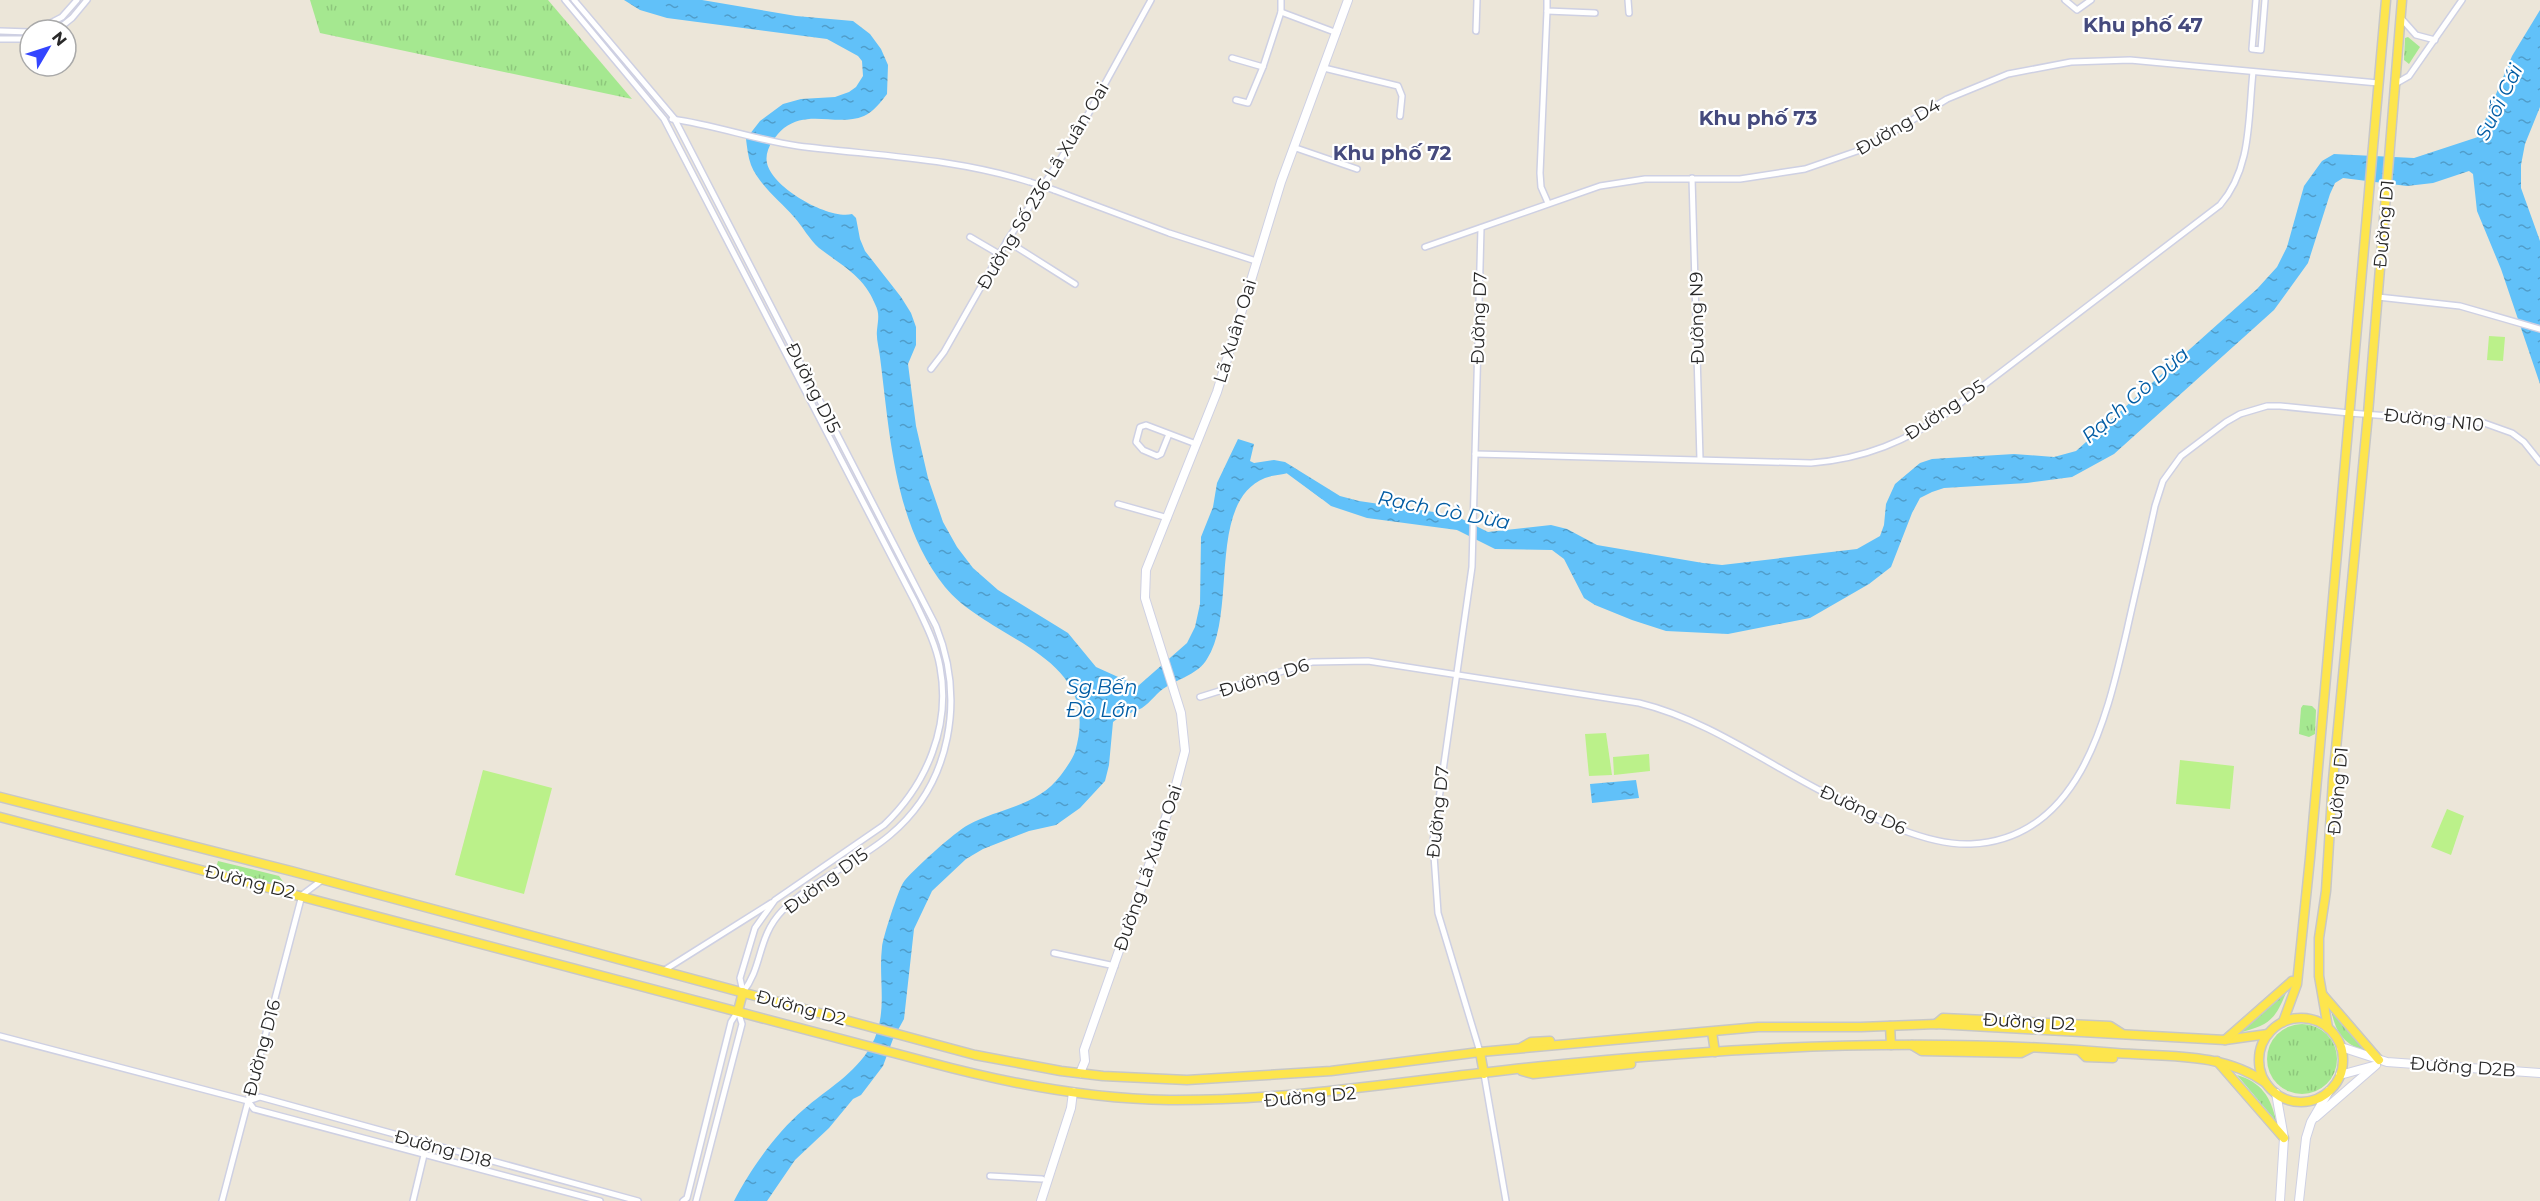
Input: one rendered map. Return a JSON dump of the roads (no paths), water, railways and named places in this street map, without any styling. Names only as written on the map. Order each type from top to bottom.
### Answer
[{"type":"main road","name":"Lã Xuân Oai","points":[[1164,661],[1148,613],[1144,583],[1146,570],[1217,392],[1293,147],[1348,0]]},
{"type":"main road","name":"Đường D1","points":[[2283,1022],[2297,984],[2310,858],[2372,134],[2376,118],[2386,0]]},
{"type":"main road","name":"Đường D1","points":[[2328,1028],[2320,992],[2319,939],[2326,891],[2341,692],[2368,414],[2402,0]]},
{"type":"main road","points":[[2328,656],[2344,657]]},
{"type":"main road","name":"Đường Lã Xuân Oai","points":[[1080,1073],[1084,1061],[1084,1050],[1184,762],[1186,740],[1181,713],[1164,661]]},
{"type":"main road","name":"Đường D2","points":[[0,795],[954,1049],[1008,1062],[1061,1071],[1177,1080],[1220,1078],[1370,1067],[1480,1052],[1758,1027],[1936,1024],[2225,1040],[2268,1034]]},
{"type":"main road","name":"Đường D2","points":[[0,817],[302,895],[822,1035],[944,1066],[1073,1092],[1180,1099],[1250,1097],[1675,1055],[1892,1045],[2080,1050],[2217,1061],[2242,1068],[2266,1083]]},
{"type":"main road","name":"Đường D1","points":[[2292,981],[2304,867],[2310,858]]},
{"type":"main road","points":[[2292,981],[2294,992]]},
{"type":"main road","points":[[2225,1040],[2292,981]]},
{"type":"main road","points":[[738,1011],[743,992]]},
{"type":"main road","points":[[2311,1122],[2380,1063],[2320,992]]},
{"type":"main road","points":[[2300,1201],[2306,1138],[2311,1122],[2340,1075],[2341,1047],[2328,1028],[2306,1018],[2283,1022],[2268,1034],[2259,1058],[2266,1083],[2276,1093],[2286,1099],[2308,1101],[2329,1091]]},
{"type":"main road","points":[[1890,1026],[1892,1045]]},
{"type":"main road","points":[[1712,1032],[1714,1052]]},
{"type":"main road","name":"Đường D2B","points":[[2341,1047],[2380,1063],[2540,1073]]},
{"type":"main road","points":[[1480,1052],[1484,1074]]},
{"type":"main road","points":[[2217,1061],[2284,1138]]},
{"type":"main road","name":"Đường D2B","points":[[2340,1075],[2380,1063]]},
{"type":"main road","points":[[1041,1201],[1080,1073]]},
{"type":"main road","points":[[2276,1093],[2284,1138],[2280,1201]]},
{"type":"street","points":[[60,18],[78,0]]},
{"type":"street","points":[[72,18],[87,0]]},
{"type":"street","name":"Đường D15","points":[[565,0],[664,119],[915,602],[929,632],[940,666],[942,711],[930,759],[910,798],[882,827],[775,900],[755,928],[740,978],[743,992]]},
{"type":"street","name":"Đường D15","points":[[574,0],[674,118],[936,626],[950,672],[952,704],[950,723],[939,765],[918,802],[888,836],[802,894],[781,912],[766,933],[750,982],[743,992]]},
{"type":"street","name":"Đường Số 236 Lã Xuân Oai","points":[[931,369],[944,352],[1007,241],[1080,129],[1152,0]]},
{"type":"street","points":[[1236,100],[1248,103],[1263,67],[1281,12],[1281,0]]},
{"type":"street","points":[[1476,31],[1477,0]]},
{"type":"street","points":[[1547,0],[1540,173],[1548,203]]},
{"type":"street","points":[[1628,0],[1629,14]]},
{"type":"street","points":[[2065,0],[2077,10],[2091,0]]},
{"type":"street","points":[[2256,0],[2252,49],[2261,50],[2265,0]]},
{"type":"street","points":[[2395,84],[2409,76],[2462,0]]},
{"type":"street","points":[[1547,11],[1595,13]]},
{"type":"street","points":[[1281,12],[1337,33]]},
{"type":"street","points":[[2400,17],[2409,30],[2416,35],[2435,40]]},
{"type":"street","points":[[0,31],[18,32]]},
{"type":"street","points":[[0,39],[18,39]]},
{"type":"street","points":[[1232,58],[1263,67]]},
{"type":"street","name":"Đường D4","points":[[1425,246],[1578,192],[1624,181],[1763,177],[1826,163],[1882,140],[1963,91],[2008,74],[2050,64],[2112,59],[2378,83]]},
{"type":"street","points":[[1324,68],[1398,86],[1402,96],[1400,116]]},
{"type":"street","name":"Đường D5","points":[[1475,454],[1811,463],[1870,453],[1923,430],[2220,205],[2234,186],[2242,167],[2253,72]]},
{"type":"street","points":[[664,119],[674,118],[796,145],[933,159],[998,172],[1054,190],[1169,233],[1256,261]]},
{"type":"street","points":[[1293,147],[1358,169]]},
{"type":"street","name":"Đường N9","points":[[1692,178],[1700,459]]},
{"type":"street","name":"Đường D7","points":[[1480,1052],[1438,913],[1433,865],[1434,825],[1472,567],[1481,228]]},
{"type":"street","points":[[970,237],[999,254]]},
{"type":"street","points":[[1007,241],[1076,284]]},
{"type":"street","points":[[2378,297],[2460,306],[2540,329]]},
{"type":"street","points":[[808,398],[816,394]]},
{"type":"street","name":"Đường D6","points":[[1200,697],[1312,662],[1368,661],[1639,703],[1666,710],[1898,828],[1934,839],[1969,844],[1996,841],[2027,827],[2049,813],[2069,790],[2093,747],[2117,674],[2155,506],[2163,481],[2172,466],[2194,445],[2226,422],[2253,409],[2280,406],[2349,413]]},
{"type":"street","name":"Đường N10","points":[[2349,413],[2484,423],[2512,433],[2530,447],[2540,462]]},
{"type":"street","points":[[1169,434],[1161,454],[1157,456],[1143,450],[1137,442],[1137,434],[1143,426],[1169,434],[1196,444]]},
{"type":"street","points":[[1118,504],[1168,518]]},
{"type":"street","points":[[882,827],[888,836]]},
{"type":"street","points":[[302,895],[322,880]]},
{"type":"street","points":[[795,885],[802,894]]},
{"type":"street","name":"Đường D16","points":[[222,1201],[302,895]]},
{"type":"street","points":[[663,971],[775,900]]},
{"type":"street","points":[[1054,953],[1115,966]]},
{"type":"street","points":[[683,1201],[687,1197],[730,1022],[738,1011]]},
{"type":"street","points":[[696,1201],[742,1024],[738,1011]]},
{"type":"street","name":"Đường D18","points":[[0,1036],[248,1101],[260,1097],[638,1201]]},
{"type":"street","points":[[1484,1074],[1506,1201]]},
{"type":"street","name":"Đường D18","points":[[248,1101],[254,1109],[600,1201]]},
{"type":"street","points":[[413,1201],[424,1155]]},
{"type":"street","points":[[990,1176],[1042,1179]]},
{"type":"water","points":[[624,0],[702,0],[796,16],[853,21],[870,34],[881,49],[888,65],[887,94],[874,109],[864,116],[844,120],[803,120],[784,128],[774,139],[767,153],[767,163],[771,173],[790,192],[816,207],[842,215],[852,214],[856,218],[865,251],[911,313],[916,327],[916,345],[908,364],[916,426],[928,478],[943,522],[957,547],[973,568],[998,590],[1068,633],[1096,667],[1138,686],[1187,643],[1195,627],[1200,604],[1201,537],[1213,507],[1217,483],[1238,439],[1254,444],[1250,461],[1254,463],[1274,460],[1285,462],[1340,496],[1359,501],[1454,515],[1488,532],[1551,525],[1567,529],[1597,545],[1722,565],[1857,549],[1880,536],[1884,525],[1886,504],[1895,484],[1920,463],[1932,459],[2014,454],[2054,457],[2076,451],[2257,289],[2277,267],[2287,247],[2304,186],[2322,161],[2334,154],[2414,158],[2478,137],[2512,56],[2540,10],[2540,107],[2525,144],[2521,165],[2521,188],[2540,241],[2540,384],[2501,269],[2477,211],[2473,174],[2469,171],[2433,183],[2407,186],[2343,178],[2335,183],[2330,194],[2308,263],[2274,310],[2114,454],[2072,477],[2027,483],[1944,488],[1920,498],[1891,567],[1869,584],[1810,618],[1728,634],[1666,631],[1632,620],[1584,598],[1564,559],[1552,550],[1495,549],[1457,530],[1367,518],[1331,506],[1288,473],[1265,478],[1247,491],[1235,510],[1229,533],[1221,614],[1216,639],[1207,659],[1194,672],[1163,689],[1142,708],[1113,722],[1109,765],[1105,781],[1080,808],[1056,825],[1029,831],[983,849],[966,859],[932,891],[914,929],[904,1019],[893,1039],[883,1066],[861,1095],[853,1099],[829,1128],[795,1160],[767,1201],[734,1201],[756,1165],[783,1130],[803,1110],[849,1073],[871,1046],[880,1022],[883,942],[903,883],[923,861],[968,825],[1030,800],[1051,786],[1074,755],[1080,719],[1073,692],[1059,671],[1038,653],[965,606],[945,587],[928,562],[915,535],[897,477],[877,340],[878,314],[875,304],[858,278],[812,241],[794,217],[759,179],[750,162],[746,139],[760,121],[783,104],[801,99],[835,97],[849,92],[856,87],[863,76],[862,61],[858,56],[827,39],[667,18],[640,10]]},
{"type":"water","points":[[1636,780],[1639,798],[1592,803],[1590,784]]},
{"type":"waterway","name":"Rạch Gò Dừa","points":[[1288,473],[1322,498]]},
{"type":"district","name":"Khu phố 47","points":[[2143,25]]},
{"type":"district","name":"Khu phố 73","points":[[1758,118]]},
{"type":"district","name":"Khu phố 72","points":[[1392,153]]},
{"type":"water label","name":"Suối Cái","points":[[2499,102]]},
{"type":"water label","name":"Sg.Bến Đò Lớn","points":[[1102,698]]}]
